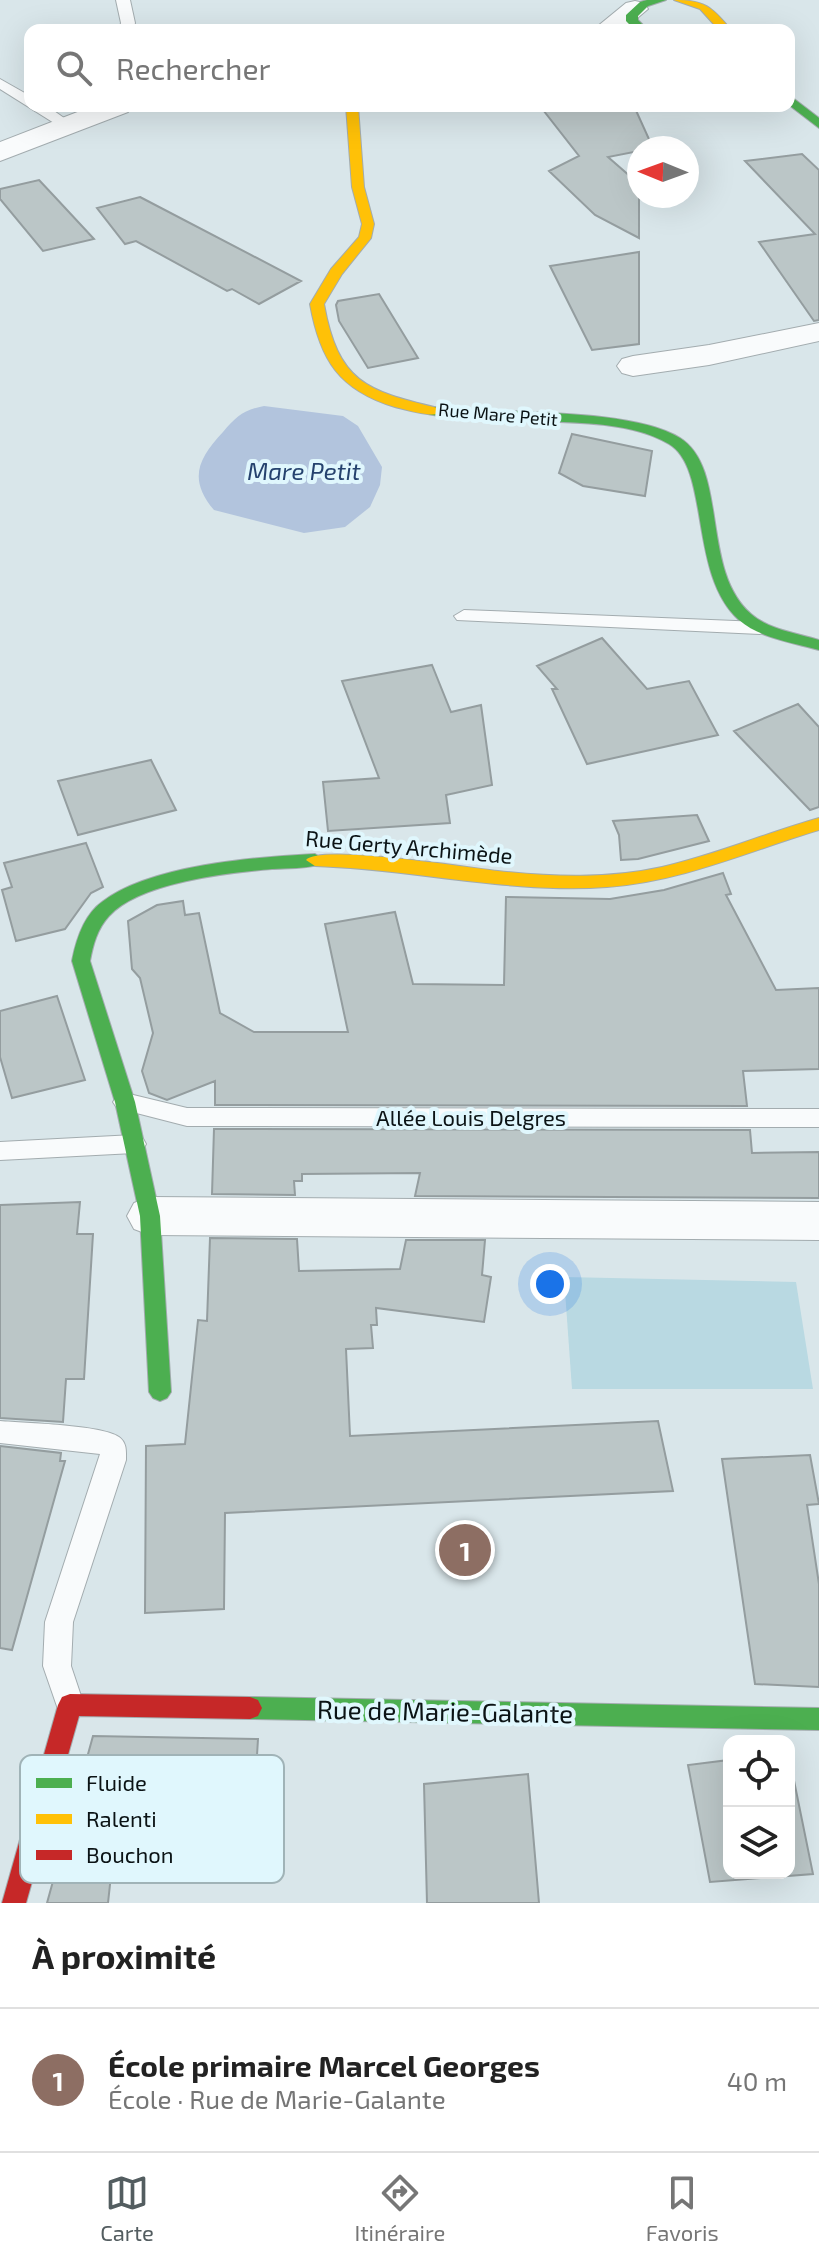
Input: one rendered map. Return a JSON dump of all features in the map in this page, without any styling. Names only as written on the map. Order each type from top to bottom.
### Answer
[{"type":"street","points":[[680,0],[711,17]]},
{"type":"street","points":[[618,24],[649,8]]},
{"type":"street","points":[[795,104],[819,124]]},
{"type":"street","points":[[0,152],[102,112]]},
{"type":"street","name":"Rue Mare Petit","points":[[352,112],[358,187],[368,224],[365,238],[336,272],[317,304],[323,337],[336,367],[357,385],[383,399],[479,416],[619,426],[665,436],[685,447],[697,467],[719,581],[736,610],[760,628],[819,645]]},
{"type":"street","points":[[633,366],[709,355],[819,332]]},
{"type":"street","name":"Rue Gerty Archimède","points":[[160,1392],[150,1216],[125,1102],[81,961],[83,938],[114,902],[214,873],[312,860],[495,879],[603,882],[642,879],[713,860],[819,824]]},
{"type":"street","points":[[150,1216],[819,1221]]},
{"type":"street","points":[[56,1755],[70,1705]]},
{"type":"street","name":"Rue de Marie-Galante","points":[[70,1705],[819,1719]]},
{"type":"street","points":[[14,1903],[20,1882]]},
{"type":"lane","points":[[123,0],[128,24]]},
{"type":"lane","points":[[0,83],[24,98]]},
{"type":"lane","points":[[46,112],[67,125]]},
{"type":"lane","points":[[464,616],[760,628]]},
{"type":"lane","name":"Allée Louis Delgres","points":[[125,1102],[187,1117],[819,1118]]},
{"type":"lane","points":[[0,1151],[134,1144]]},
{"type":"lane","points":[[0,1432],[106,1443],[113,1448],[113,1460],[59,1622],[57,1666],[70,1705]]},
{"type":"shaded area","points":[[564,1277],[796,1282],[813,1389],[572,1389]]},
{"type":"water","name":"Mare Petit","points":[[264,406],[343,416],[358,426],[382,467],[380,485],[370,507],[345,527],[304,533],[214,510],[201,489],[199,470],[202,460],[236,418]]},
{"type":"building","points":[[545,112],[637,112],[648,136],[627,136],[627,153],[608,157],[627,174],[627,208],[639,208],[639,238],[595,215],[549,171],[579,156]]},
{"type":"building","points":[[802,154],[819,170],[819,320],[814,321],[759,242],[815,234],[745,161]]},
{"type":"building","points":[[39,180],[94,239],[43,251],[0,199],[0,189]]},
{"type":"building","points":[[140,197],[301,281],[259,304],[232,289],[227,291],[136,241],[125,244],[97,208]]},
{"type":"building","points":[[639,252],[639,344],[592,350],[550,266]]},
{"type":"building","points":[[379,294],[418,358],[368,368],[339,321],[338,301]]},
{"type":"building","points":[[572,434],[652,451],[645,496],[583,486],[559,473]]},
{"type":"building","points":[[602,638],[647,689],[689,681],[718,735],[587,764],[552,689],[557,689],[537,666]]},
{"type":"building","points":[[432,665],[451,712],[481,705],[492,785],[446,795],[450,823],[328,831],[323,782],[379,778],[342,681]]},
{"type":"building","points":[[798,704],[819,727],[819,807],[810,810],[734,731]]},
{"type":"building","points":[[151,760],[176,810],[78,835],[58,781]]},
{"type":"building","points":[[697,815],[709,841],[638,859],[621,860],[619,835],[613,821]]},
{"type":"building","points":[[86,843],[103,887],[91,893],[65,929],[16,941],[2,890],[12,887],[4,863]]},
{"type":"building","points":[[723,873],[731,894],[726,895],[776,990],[819,988],[819,1069],[743,1071],[747,1106],[215,1105],[215,1081],[167,1100],[149,1093],[142,1071],[153,1033],[140,978],[132,969],[128,921],[157,905],[183,901],[185,915],[199,913],[220,1013],[254,1032],[348,1032],[325,924],[395,912],[413,984],[504,985],[506,897],[610,899],[664,890]]},
{"type":"building","points":[[57,996],[85,1080],[12,1098],[0,1057],[0,1011]]},
{"type":"building","points":[[214,1129],[750,1130],[752,1153],[819,1152],[819,1198],[415,1196],[420,1173],[302,1174],[302,1181],[294,1181],[295,1195],[212,1194]]},
{"type":"building","points":[[80,1202],[77,1234],[93,1234],[84,1379],[66,1379],[63,1422],[0,1418],[0,1205]]},
{"type":"building","points":[[210,1238],[297,1239],[299,1271],[400,1269],[406,1240],[485,1240],[482,1275],[491,1277],[484,1322],[376,1308],[377,1325],[371,1325],[373,1348],[346,1349],[350,1436],[658,1421],[673,1491],[225,1513],[224,1609],[145,1613],[146,1446],[185,1444],[198,1320],[207,1321]]},
{"type":"building","points":[[0,1446],[61,1453],[60,1461],[65,1461],[12,1650],[0,1648]]},
{"type":"building","points":[[810,1455],[819,1504],[807,1505],[819,1584],[819,1687],[755,1684],[722,1459]]},
{"type":"building","points":[[93,1736],[258,1739],[257,1755],[88,1755]]},
{"type":"building","points":[[723,1761],[723,1879],[749,1879],[710,1882],[688,1765]]},
{"type":"building","points":[[528,1774],[539,1903],[427,1903],[424,1784]]},
{"type":"building","points":[[795,1786],[813,1874],[795,1875]]},
{"type":"building","points":[[53,1883],[110,1883],[108,1903],[47,1903]]},
{"type":"traffic: fast","points":[[635,24],[632,15],[644,4],[660,0]]},
{"type":"traffic: fast","points":[[795,104],[819,124]]},
{"type":"traffic: fast","points":[[433,411],[592,421],[623,425],[675,441],[689,454],[697,473],[711,549],[728,598],[753,623],[819,645]]},
{"type":"traffic: fast","points":[[160,1392],[150,1216],[125,1102],[81,961],[84,946],[93,925],[107,907],[149,886],[237,867],[315,860]]},
{"type":"traffic: fast","points":[[250,1708],[819,1719]]},
{"type":"traffic: slow","points":[[680,0],[704,7],[720,24]]},
{"type":"traffic: slow","points":[[352,112],[358,187],[368,224],[365,238],[336,272],[317,304],[322,329],[329,350],[352,381],[387,400],[433,411]]},
{"type":"traffic: slow","points":[[315,860],[388,864],[533,881],[607,881],[662,873],[819,824]]},
{"type":"traffic: jam","points":[[56,1755],[70,1705],[250,1708]]},
{"type":"traffic: jam","points":[[14,1903],[20,1882]]},
{"type":"place","name":"École primaire Marcel Georges","points":[[465,1550]]}]
